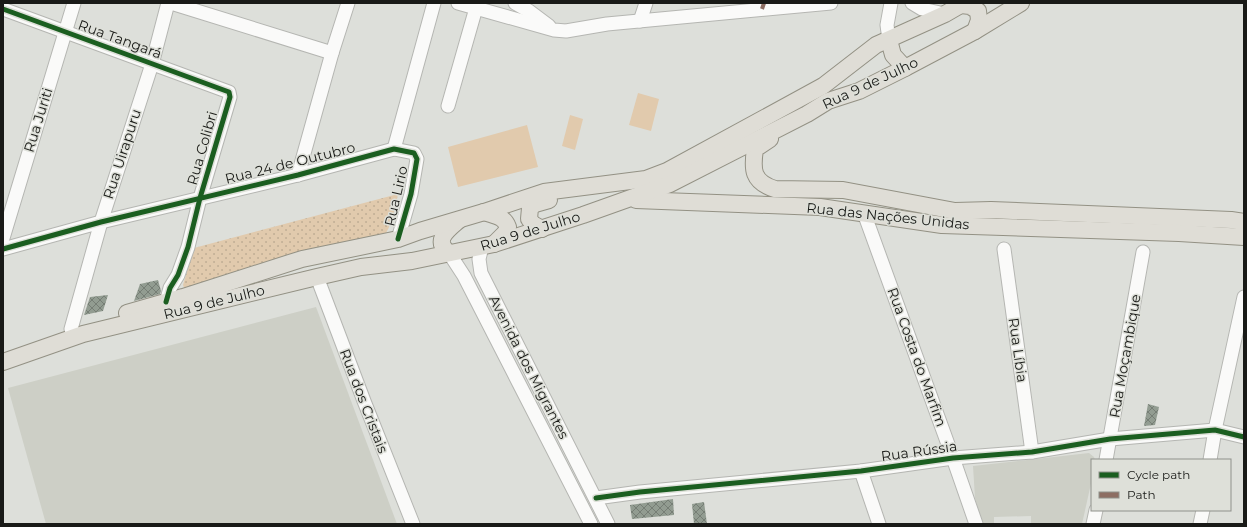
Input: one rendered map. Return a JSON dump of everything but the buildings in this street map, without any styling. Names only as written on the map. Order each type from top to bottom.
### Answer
[{"type":"main road","name":"Rua 9 de Julho","points":[[3,350],[166,302],[186,303],[361,267],[412,260],[488,246],[628,200],[670,184],[807,114],[828,101],[859,91],[905,68],[975,31],[1021,3]]},
{"type":"main road","name":"Rua 9 de Julho","points":[[3,362],[83,334],[186,303],[302,259],[398,238],[544,192],[646,179],[668,171],[823,86],[876,45],[945,14],[962,4]]},
{"type":"main road","points":[[962,4],[970,6],[978,11],[979,20],[975,31]]},
{"type":"main road","points":[[889,40],[893,55],[905,68]]},
{"type":"main road","name":"Rua das Nações Unidas","points":[[807,114],[755,149],[753,162],[754,171],[761,182],[766,186],[775,189],[843,190],[955,211],[991,210],[1231,220],[1244,222]]},
{"type":"main road","points":[[542,229],[533,224],[529,219],[530,208],[535,204],[567,196],[631,188],[646,179]]},
{"type":"main road","name":"Rua das Nações Unidas","points":[[628,200],[820,207],[942,224],[1244,237]]},
{"type":"main road","points":[[484,212],[503,218],[508,227],[505,233],[488,246]]},
{"type":"main road","points":[[449,253],[444,249],[442,239],[445,232],[463,218]]},
{"type":"main road","points":[[317,277],[315,272],[325,263],[359,253],[367,246]]},
{"type":"street","name":"Rua Juriti","points":[[3,238],[74,3]]},
{"type":"street","points":[[170,3],[332,53]]},
{"type":"street","name":"Rua Uirapuru","points":[[71,329],[100,222],[152,64],[170,3]]},
{"type":"street","points":[[298,175],[332,53],[348,3]]},
{"type":"street","points":[[394,149],[434,3]]},
{"type":"street","points":[[515,3],[554,30],[566,31],[606,24],[763,6],[831,3]]},
{"type":"street","points":[[640,21],[646,3]]},
{"type":"street","points":[[889,40],[887,25],[891,3]]},
{"type":"street","points":[[912,3],[922,9],[945,14]]},
{"type":"street","points":[[448,106],[466,5],[529,12]]},
{"type":"street","name":"Rua Tangará","points":[[3,9],[229,92]]},
{"type":"street","name":"Rua Colibri","points":[[166,302],[170,288],[178,275],[188,247],[200,198],[230,97],[229,92]]},
{"type":"street","name":"Rua 24 de Outubro","points":[[3,249],[100,222],[298,175],[394,149],[414,153],[417,159]]},
{"type":"street","name":"Rua Lirio","points":[[398,238],[411,194],[417,159]]},
{"type":"street","name":"Rua Costa do Marfim","points":[[864,213],[976,524]]},
{"type":"street","name":"Avenida dos Migrantes","points":[[488,246],[479,259],[481,273],[608,524]]},
{"type":"street","name":"Rua Líbia","points":[[1004,249],[1032,452]]},
{"type":"street","name":"Rua Moçambique","points":[[1106,459],[1143,252]]},
{"type":"street","name":"Avenida dos Migrantes","points":[[449,253],[464,276],[591,524]]},
{"type":"street","name":"Rua Colibri","points":[[178,275],[178,288],[186,303]]},
{"type":"street","name":"Rua dos Cristais","points":[[317,277],[413,524]]},
{"type":"street","points":[[1210,459],[1244,297]]},
{"type":"street","name":"Avenida dos Migrantes","points":[[542,428],[551,437],[578,489],[586,492],[589,485]]},
{"type":"street","name":"Rua Rússia","points":[[596,498],[860,471],[953,458],[1032,452],[1110,439],[1215,430],[1244,436]]},
{"type":"street","points":[[860,471],[879,524]]},
{"type":"street","points":[[1093,524],[1096,511]]},
{"type":"street","points":[[1200,524],[1203,511]]},
{"type":"shaded area","points":[[638,93],[659,99],[651,131],[629,125]]},
{"type":"shaded area","points":[[570,115],[583,119],[575,150],[562,146]]},
{"type":"shaded area","points":[[527,125],[538,167],[458,187],[448,147]]},
{"type":"shaded area","points":[[398,194],[392,219],[386,233],[185,290],[183,285],[194,248]]},
{"type":"shaded area","points":[[316,307],[397,524],[46,524],[8,388]]},
{"type":"shaded area","points":[[1089,453],[1095,459],[1091,459],[1091,484],[1082,524],[1031,524],[1031,516],[994,517],[994,524],[982,524],[975,498],[973,466]]},
{"type":"marked path","points":[[762,9],[764,3]]},
{"type":"cycle path","points":[[3,9],[229,92],[230,97],[200,198],[188,247],[178,275],[170,288],[166,302]]},
{"type":"cycle path","points":[[3,249],[101,222],[298,175],[394,149],[414,153],[417,159],[411,194],[398,239]]},
{"type":"cycle path","points":[[596,498],[640,492],[861,471],[953,458],[1032,452],[1110,439],[1215,430],[1244,437]]}]
